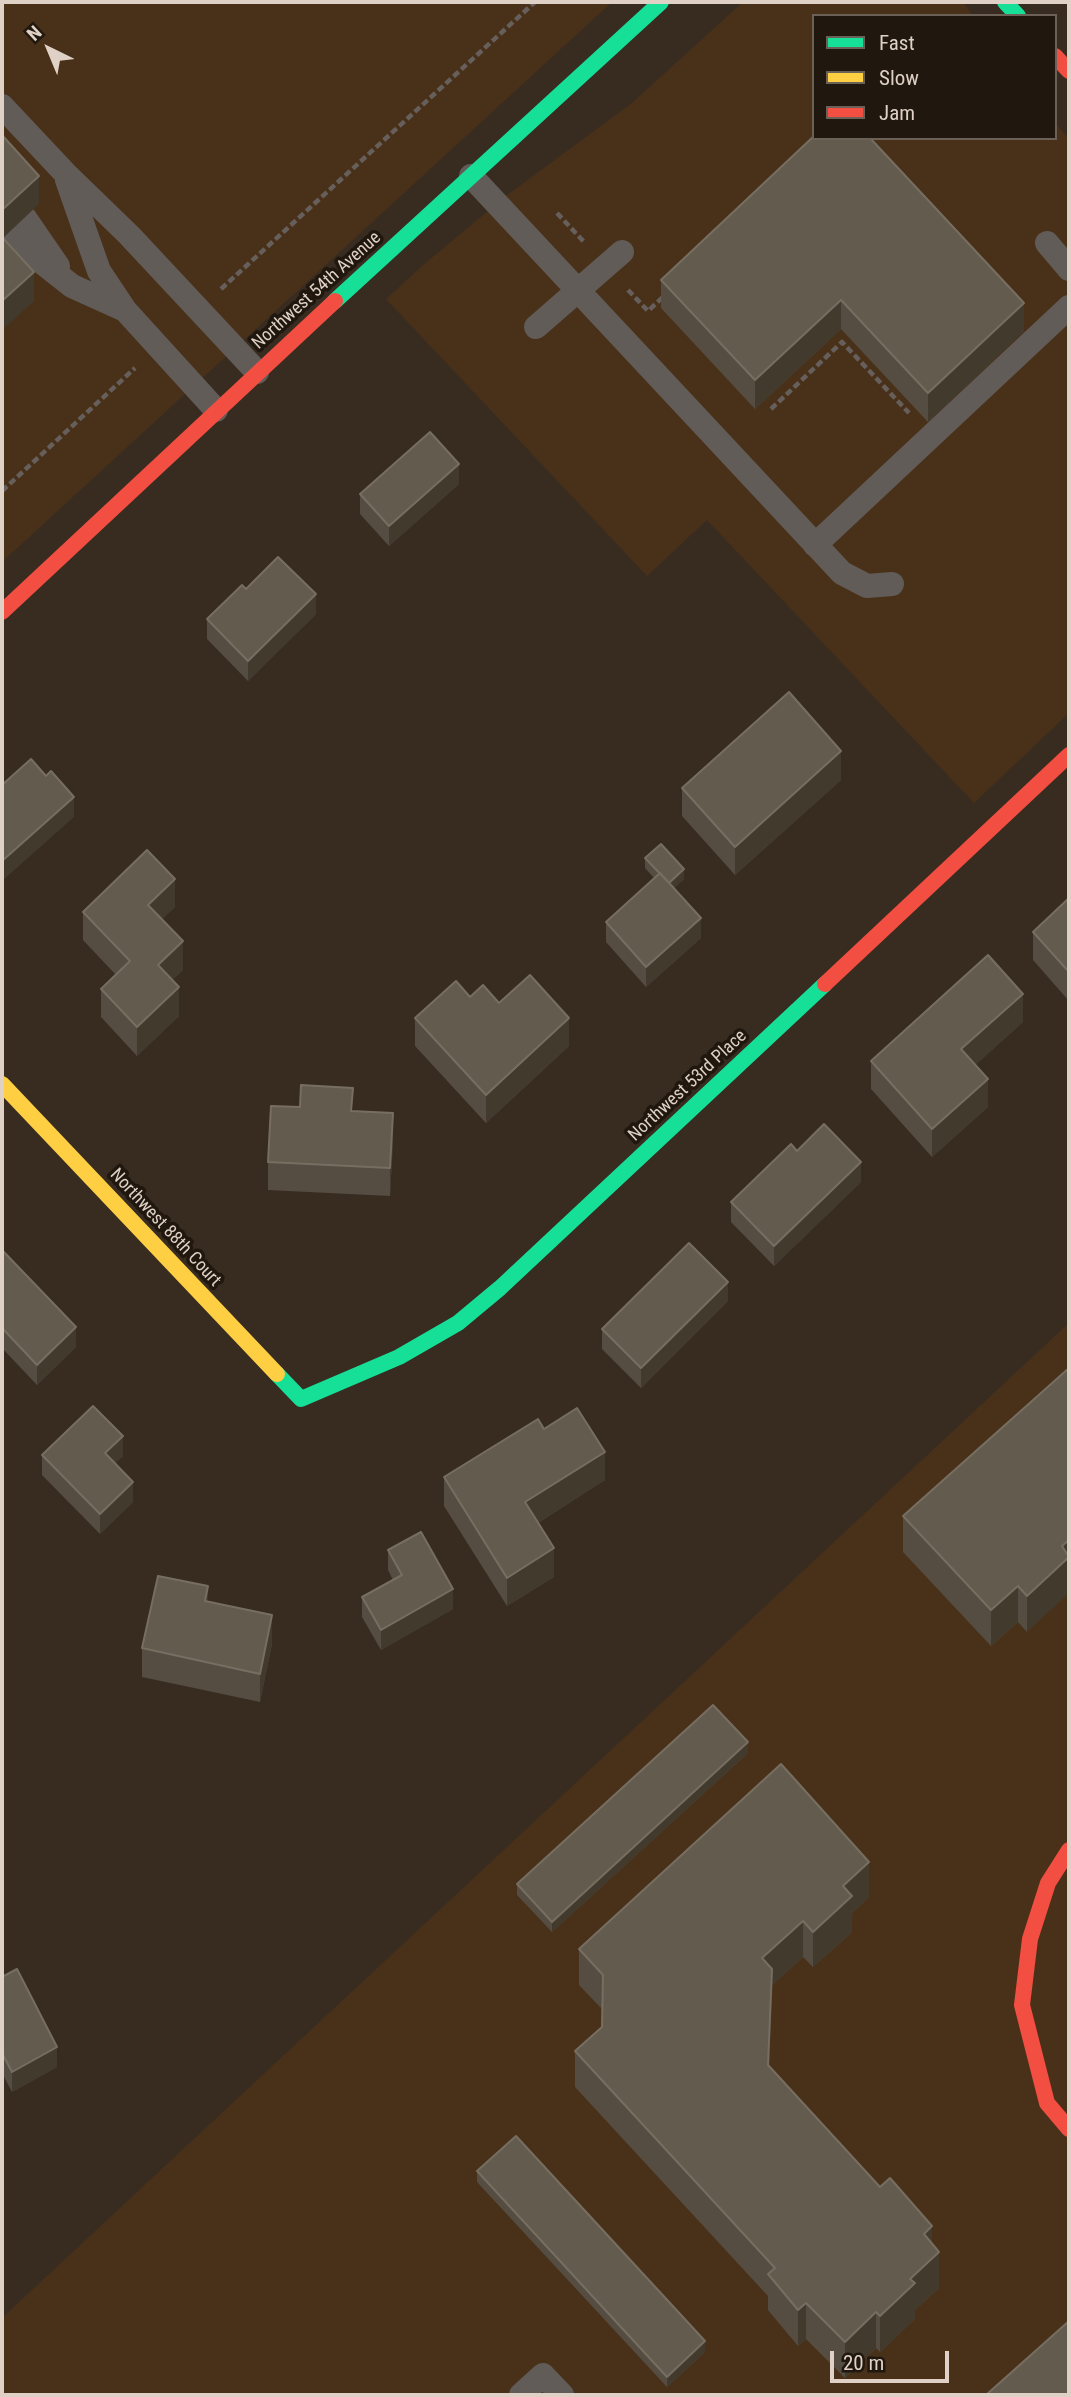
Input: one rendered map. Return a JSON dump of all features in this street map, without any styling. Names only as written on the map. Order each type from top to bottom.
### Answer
[{"type":"street","name":"Northwest 54th Avenue","points":[[2,612],[257,372],[661,2]]},
{"type":"street","points":[[1057,58],[1069,71]]},
{"type":"street","name":"Northwest 53rd Place","points":[[301,1399],[399,1357],[458,1323],[500,1288],[1069,755]]},
{"type":"street","name":"Northwest 88th Court","points":[[2,1084],[301,1399]]},
{"type":"street","points":[[1069,1850],[1048,1883],[1030,1939],[1022,2005],[1047,2103],[1069,2129]]},
{"type":"lane","points":[[2,106],[65,173],[129,235],[257,372]]},
{"type":"lane","points":[[65,173],[99,271],[125,310],[216,410]]},
{"type":"lane","points":[[471,176],[842,573],[867,586],[892,584]]},
{"type":"lane","points":[[25,218],[72,286]]},
{"type":"lane","points":[[6,234],[72,286],[125,310]]},
{"type":"lane","points":[[1047,243],[1069,269]]},
{"type":"lane","points":[[536,327],[622,252]]},
{"type":"lane","points":[[815,545],[1069,307]]},
{"type":"lane","points":[[521,2395],[543,2375],[562,2395]]},
{"type":"path","points":[[219,292],[535,2]]},
{"type":"path","points":[[557,213],[589,248]]},
{"type":"path","points":[[623,284],[648,311],[673,287]]},
{"type":"path","points":[[771,409],[842,342],[913,418]]},
{"type":"path","points":[[2,491],[143,361]]},
{"type":"shaded area","points":[[2,2],[612,2],[2,562]]},
{"type":"shaded area","points":[[743,2],[963,2],[972,14],[812,14],[812,140],[1057,140],[1057,125],[1069,140],[1069,713],[974,803],[707,520],[647,576],[386,299],[506,196],[632,103]]},
{"type":"shaded area","points":[[1069,1323],[1069,2395],[2,2395],[2,2318]]},
{"type":"building","points":[[2,135],[39,176],[2,210]]},
{"type":"building","points":[[812,138],[812,140],[872,140],[1024,303],[928,393],[841,300],[755,380],[661,280]]},
{"type":"building","points":[[2,237],[34,272],[2,301]]},
{"type":"building","points":[[430,432],[459,464],[389,526],[360,494]]},
{"type":"building","points":[[278,557],[316,594],[248,661],[207,619],[242,585],[246,589]]},
{"type":"building","points":[[789,692],[841,751],[735,847],[682,788]]},
{"type":"building","points":[[31,759],[46,776],[51,771],[74,797],[2,861],[2,785]]},
{"type":"building","points":[[661,844],[684,869],[669,883],[645,858]]},
{"type":"building","points":[[147,850],[175,879],[148,905],[183,941],[158,965],[179,987],[137,1027],[101,989],[130,961],[83,912]]},
{"type":"building","points":[[660,873],[701,918],[646,967],[606,922]]},
{"type":"building","points":[[1069,898],[1069,972],[1033,932]]},
{"type":"building","points":[[988,955],[1023,994],[961,1049],[988,1079],[932,1129],[871,1061]]},
{"type":"building","points":[[530,975],[569,1018],[486,1095],[415,1018],[456,981],[470,997],[483,985],[499,1003]]},
{"type":"building","points":[[301,1085],[353,1088],[351,1111],[393,1113],[390,1168],[268,1162],[271,1106],[300,1107]]},
{"type":"building","points":[[824,1124],[861,1162],[774,1246],[731,1202],[791,1144],[797,1151]]},
{"type":"building","points":[[689,1243],[728,1282],[641,1368],[602,1329]]},
{"type":"building","points":[[2,1250],[76,1327],[37,1365],[2,1328]]},
{"type":"building","points":[[1069,1368],[1069,1540],[1062,1546],[1069,1557],[1027,1596],[1018,1586],[991,1610],[903,1516]]},
{"type":"building","points":[[93,1406],[123,1436],[105,1453],[133,1482],[100,1514],[42,1455]]},
{"type":"building","points":[[577,1408],[605,1452],[525,1502],[554,1548],[507,1578],[444,1477],[538,1419],[544,1429]]},
{"type":"building","points":[[421,1532],[453,1589],[381,1630],[362,1597],[402,1575],[388,1550]]},
{"type":"building","points":[[158,1576],[208,1586],[205,1601],[272,1615],[260,1674],[142,1648]]},
{"type":"building","points":[[713,1705],[748,1742],[552,1922],[517,1884]]},
{"type":"building","points":[[781,1764],[869,1862],[843,1886],[852,1896],[813,1932],[803,1921],[762,1958],[772,1969],[768,2065],[880,2187],[890,2178],[932,2226],[924,2234],[939,2252],[910,2279],[915,2283],[880,2316],[876,2312],[845,2342],[806,2303],[798,2310],[768,2274],[775,2268],[575,2051],[602,2027],[603,1975],[579,1949]]},
{"type":"building","points":[[17,1969],[57,2047],[12,2072],[2,2053],[2,1977]]},
{"type":"building","points":[[516,2136],[705,2341],[667,2377],[477,2171]]},
{"type":"building","points":[[1069,2321],[1069,2395],[986,2395]]},
{"type":"traffic: fast","points":[[335,301],[661,2]]},
{"type":"traffic: fast","points":[[1005,2],[1016,14]]},
{"type":"traffic: fast","points":[[277,1374],[301,1399],[399,1357],[458,1323],[500,1288],[825,984]]},
{"type":"traffic: slow","points":[[2,1084],[277,1374]]},
{"type":"traffic: jam","points":[[1057,58],[1069,71]]},
{"type":"traffic: jam","points":[[2,612],[335,301]]},
{"type":"traffic: jam","points":[[825,984],[1069,755]]},
{"type":"traffic: jam","points":[[1069,1850],[1048,1883],[1030,1939],[1022,2005],[1047,2103],[1069,2129]]}]
